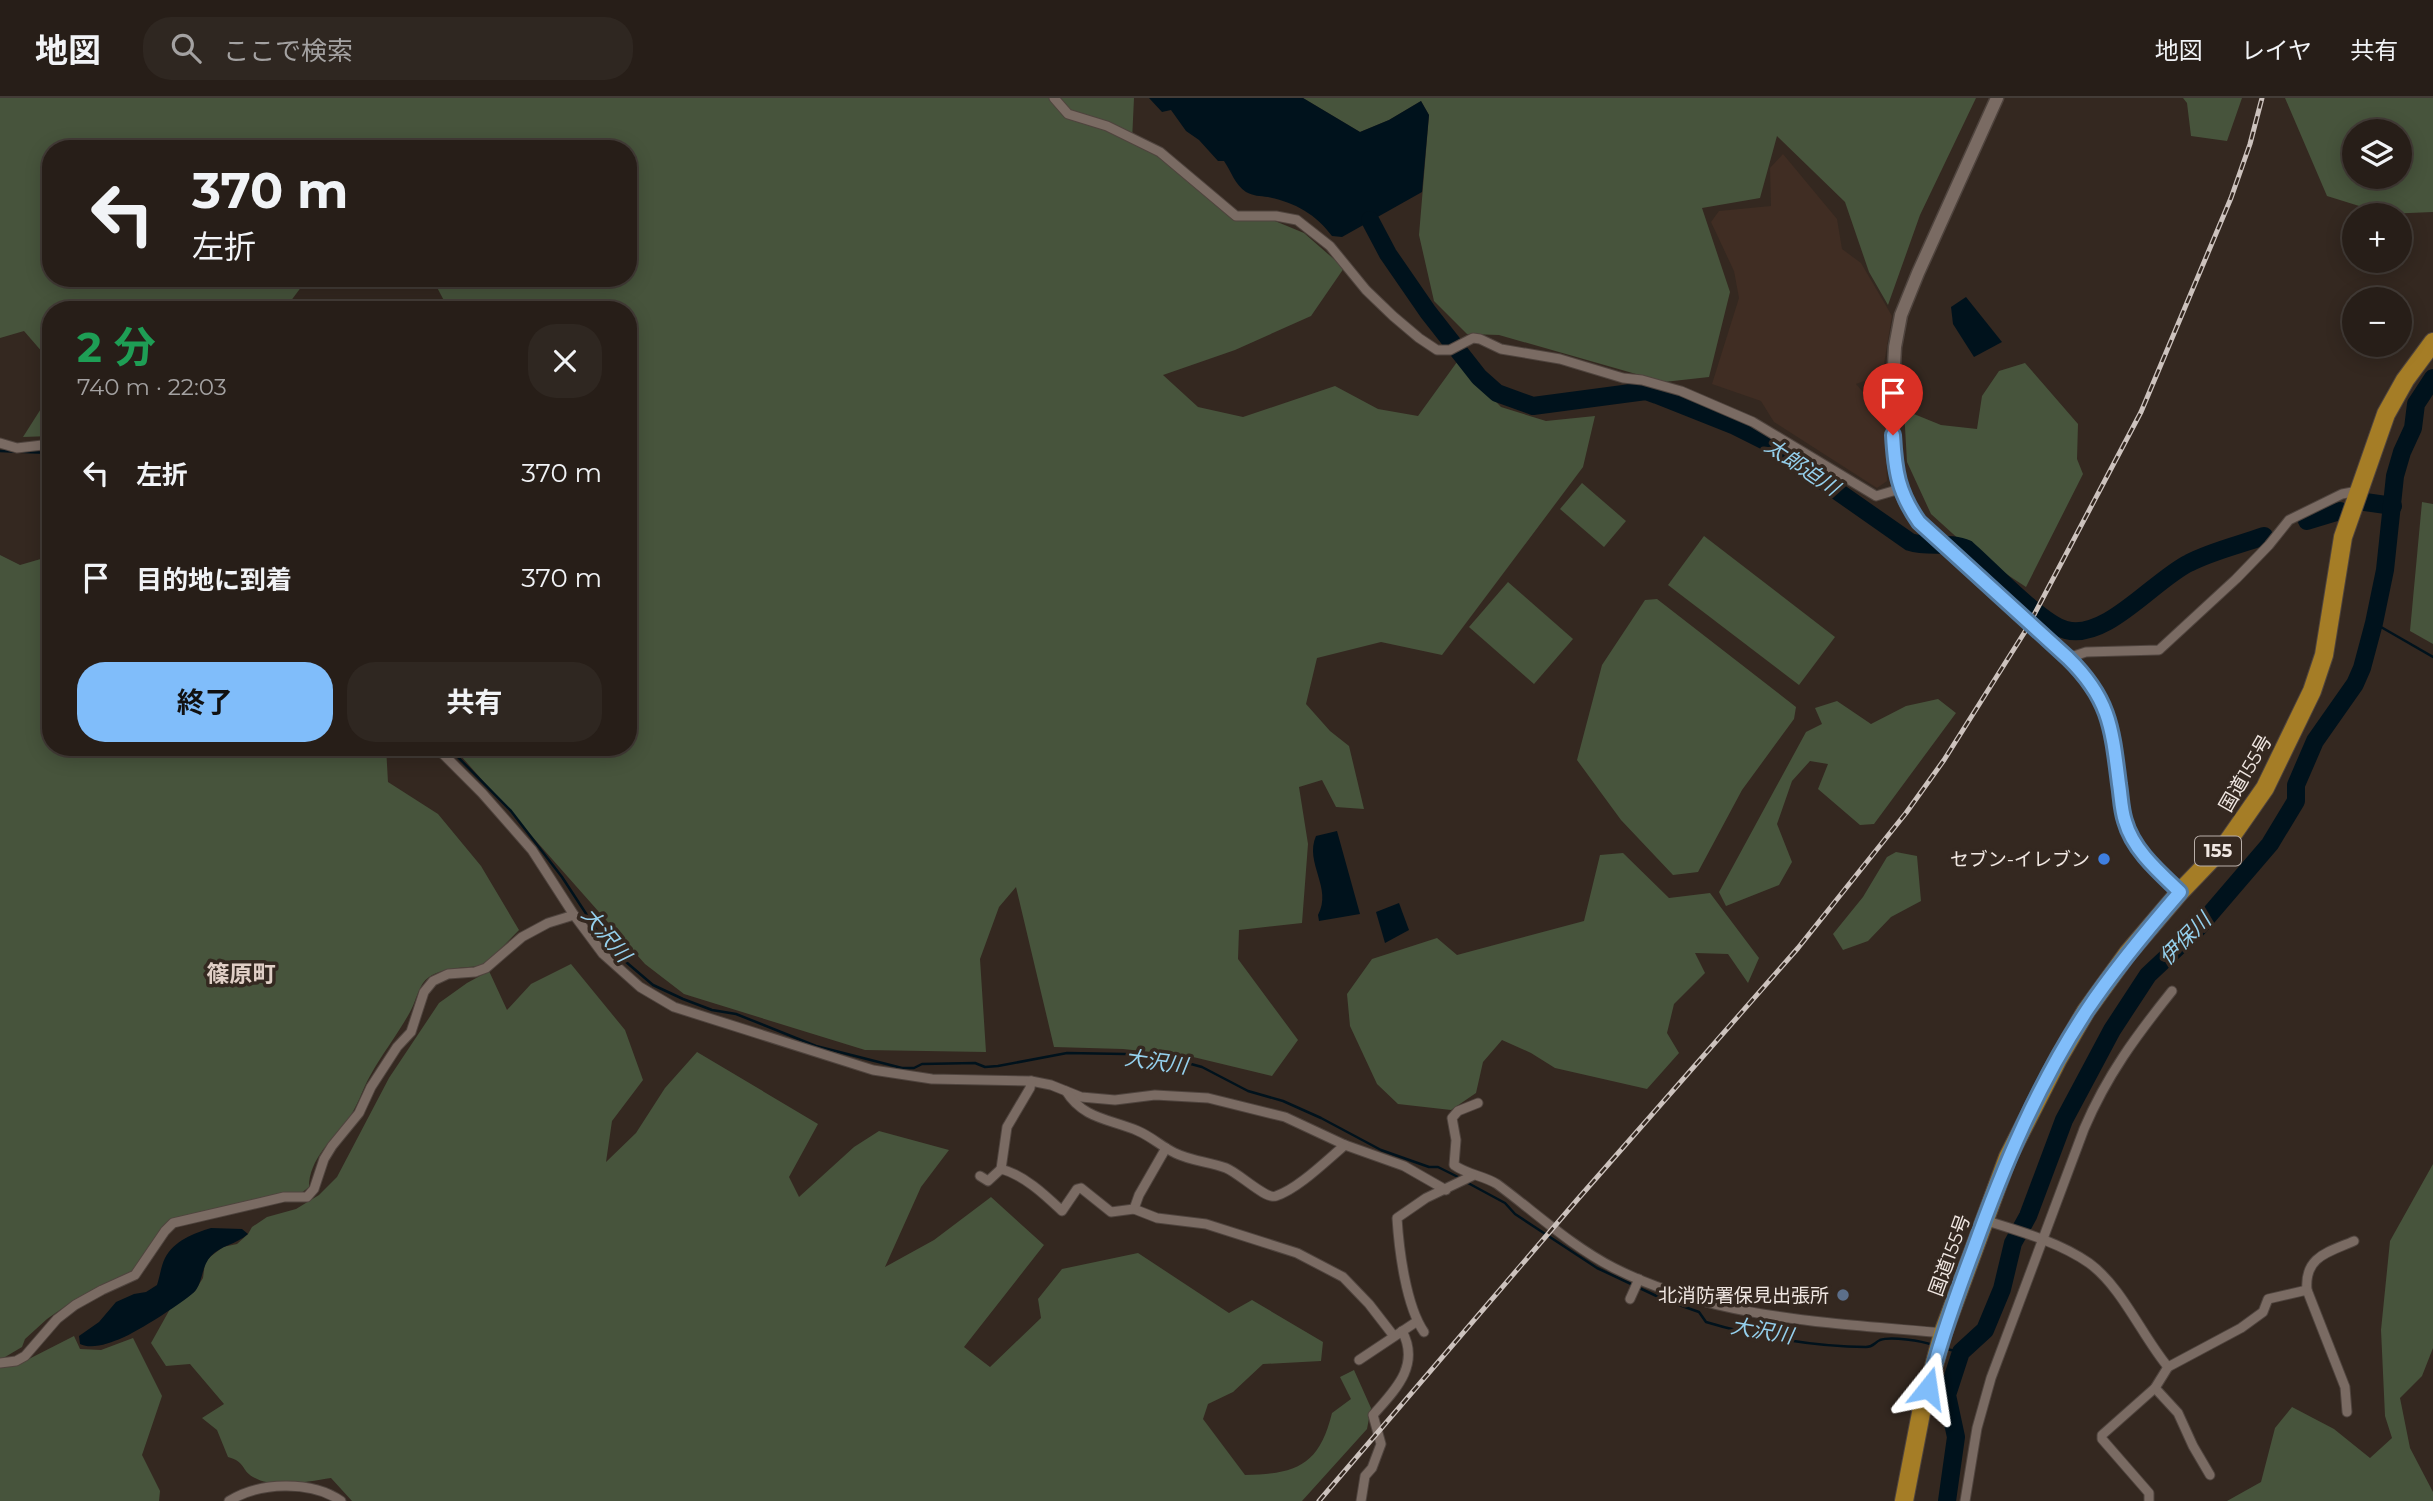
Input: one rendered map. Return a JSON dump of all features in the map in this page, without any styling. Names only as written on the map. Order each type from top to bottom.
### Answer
[{"type":"highway","name":"国道155号","points":[[1904,1501],[1921,1413],[1943,1333],[2008,1157],[2086,1011],[2128,953],[2180,892],[2226,844],[2265,788],[2312,691],[2324,655],[2343,537],[2386,414],[2405,380],[2433,342]]},
{"type":"street","points":[[1054,98],[1068,114],[1107,126],[1160,152],[1236,216],[1276,216],[1297,220],[1329,246],[1366,290],[1419,338],[1437,350],[1450,350],[1473,338],[1480,339],[1501,349],[1560,359],[1625,379],[1642,380],[1681,391],[1753,422],[1876,496],[1900,489]]},
{"type":"street","points":[[1997,98],[1901,315],[1892,371],[1894,462],[1900,489],[1919,522],[2085,674],[2097,691],[2106,708],[2112,731],[2125,822],[2137,846],[2180,892]]},
{"type":"street","points":[[0,443],[17,448],[42,445]]},
{"type":"street","points":[[2068,658],[2086,652],[2159,650],[2236,579],[2289,520],[2342,494],[2358,491]]},
{"type":"street","points":[[445,756],[532,850],[603,954],[657,999],[674,1007],[873,1070],[932,1079],[1031,1081],[1051,1084],[1081,1097],[1115,1100],[1155,1095],[1209,1098],[1285,1117],[1345,1145],[1404,1166],[1450,1187]]},
{"type":"street","points":[[0,1363],[16,1361],[25,1356],[57,1319],[75,1305],[135,1275],[173,1223],[284,1197],[307,1197],[314,1189],[324,1159],[359,1113],[371,1087],[397,1047],[411,1032],[424,992],[433,981],[448,974],[475,972],[486,968],[522,937],[548,923],[574,915]]},
{"type":"street","points":[[1965,1501],[1977,1428],[1991,1378],[2036,1253],[2100,1091],[2172,991]]},
{"type":"street","points":[[980,1176],[991,1180],[1001,1168],[1007,1127],[1030,1088],[1031,1081]]},
{"type":"street","points":[[1051,1084],[1067,1091],[1071,1102],[1091,1114],[1144,1133],[1176,1154],[1241,1175],[1268,1197],[1275,1197],[1310,1175],[1345,1145]]},
{"type":"street","points":[[1472,1176],[1457,1168],[1453,1162],[1456,1140],[1452,1118],[1458,1111],[1478,1104]]},
{"type":"street","points":[[1134,1209],[1166,1148]]},
{"type":"street","points":[[1001,1168],[1044,1194],[1062,1211],[1077,1189],[1081,1188],[1111,1212],[1134,1209],[1157,1218],[1206,1224],[1297,1253],[1343,1277],[1405,1338],[1408,1357],[1401,1383],[1373,1415],[1381,1444],[1372,1468],[1365,1476],[1361,1501]]},
{"type":"street","points":[[1424,1332],[1416,1322],[1399,1250],[1397,1218],[1426,1198],[1472,1176],[1484,1176],[1578,1247],[1638,1281],[1720,1305],[1773,1316],[1943,1333]]},
{"type":"street","points":[[1984,1220],[2041,1240],[2091,1264],[2121,1298],[2168,1367]]},
{"type":"street","points":[[2347,1412],[2345,1387],[2307,1290],[2306,1278],[2313,1262],[2354,1241]]},
{"type":"street","points":[[1630,1299],[1638,1281]]},
{"type":"street","points":[[2149,1501],[2150,1493],[2101,1437],[2155,1388],[2168,1367],[2241,1328],[2263,1312],[2268,1299],[2307,1290]]},
{"type":"street","points":[[1359,1360],[1416,1322]]},
{"type":"street","points":[[2155,1388],[2182,1418],[2193,1446],[2210,1475]]},
{"type":"street","points":[[229,1501],[257,1491],[298,1487],[315,1489],[341,1501]]},
{"type":"shaded area","points":[[1783,154],[1837,219],[1842,249],[1861,263],[1892,316],[1884,364],[1867,380],[1856,384],[1863,392],[1872,386],[1884,403],[1887,481],[1877,488],[1774,422],[1761,401],[1712,384],[1739,298],[1734,271],[1711,222],[1719,211],[1771,206],[1770,168]]},
{"type":"green space","points":[[0,98],[1134,98],[1132,141],[1160,153],[1235,220],[1275,221],[1304,233],[1344,268],[1311,316],[1235,350],[1163,375],[1198,407],[1243,417],[1335,386],[1378,409],[1418,416],[1457,362],[1501,407],[1546,421],[1595,416],[1583,467],[1442,655],[1381,642],[1317,658],[1306,704],[1330,731],[1349,746],[1364,809],[1336,807],[1322,780],[1299,787],[1308,844],[1302,923],[1239,930],[1238,959],[1298,1040],[1272,1076],[1189,1056],[1123,1049],[1054,1047],[1016,887],[999,907],[980,959],[986,1052],[865,1050],[684,994],[645,964],[461,756],[637,756],[637,301],[444,301],[437,287],[637,287],[637,140],[42,140],[42,287],[301,287],[291,301],[42,301],[42,352],[24,331],[0,338]]},
{"type":"green space","points":[[1303,98],[1976,98],[1920,215],[1888,305],[1869,272],[1845,202],[1777,136],[1760,198],[1702,208],[1730,292],[1709,377],[1664,382],[1499,335],[1467,334],[1434,301],[1419,235],[1429,115],[1421,101],[1389,120],[1360,132]]},
{"type":"green space","points":[[2183,98],[2242,98],[2227,141],[2191,136],[2187,103]]},
{"type":"green space","points":[[2285,98],[2433,98],[2433,212],[2412,213],[2412,203],[2350,203],[2327,196]]},
{"type":"green space","points":[[2025,363],[2078,424],[2077,459],[2083,474],[2026,587],[1973,552],[1931,514],[1907,462],[1904,410],[1941,425],[1977,429],[1982,396],[1999,371]]},
{"type":"green space","points":[[42,407],[42,436],[23,437]]},
{"type":"green space","points":[[1582,483],[1626,521],[1604,547],[1560,509]]},
{"type":"green space","points":[[2422,502],[2433,504],[2433,644],[2410,631]]},
{"type":"green space","points":[[1704,536],[1835,637],[1799,685],[1668,585]]},
{"type":"green space","points":[[0,555],[20,565],[42,559],[42,756],[387,756],[388,782],[438,814],[481,866],[519,930],[484,966],[435,973],[423,983],[410,1012],[367,1081],[351,1114],[317,1158],[309,1187],[300,1194],[170,1221],[159,1232],[131,1275],[67,1305],[25,1339],[22,1347],[0,1360]]},
{"type":"green space","points":[[1508,582],[1573,639],[1534,684],[1469,627]]},
{"type":"green space","points":[[1657,599],[1796,707],[1794,719],[1742,790],[1698,872],[1673,875],[1621,820],[1577,760],[1602,665],[1645,600]]},
{"type":"green space","points":[[1938,699],[1956,713],[1874,824],[1860,825],[1818,789],[1828,764],[1810,761],[1792,781],[1777,824],[1792,862],[1779,885],[1726,906],[1719,892],[1806,732],[1822,724],[1815,708],[1837,701],[1871,724],[1906,706]]},
{"type":"green space","points":[[1896,852],[1917,856],[1921,901],[1891,917],[1868,941],[1843,950],[1833,934],[1863,897],[1887,857]]},
{"type":"green space","points":[[1623,853],[1669,898],[1710,893],[1759,958],[1748,983],[1728,954],[1695,953],[1705,973],[1674,1004],[1667,1033],[1679,1053],[1647,1089],[1555,1068],[1502,1040],[1483,1062],[1476,1093],[1451,1110],[1398,1104],[1377,1084],[1350,1026],[1347,994],[1372,959],[1437,938],[1457,955],[1584,921],[1600,855]]},
{"type":"green space","points":[[571,964],[625,1030],[643,1080],[612,1121],[606,1162],[636,1133],[665,1088],[697,1052],[818,1124],[789,1177],[799,1197],[854,1147],[879,1131],[949,1150],[921,1187],[885,1267],[934,1240],[991,1197],[1044,1245],[964,1347],[990,1367],[1041,1318],[1038,1299],[1062,1269],[1138,1253],[1229,1313],[1252,1300],[1323,1342],[1321,1361],[1263,1364],[1233,1392],[1208,1404],[1203,1419],[1245,1475],[1292,1469],[1312,1456],[1327,1431],[1332,1413],[1351,1399],[1340,1377],[1354,1370],[1371,1408],[1367,1429],[1302,1501],[352,1501],[331,1478],[281,1484],[253,1477],[238,1461],[228,1457],[217,1430],[202,1418],[224,1404],[190,1364],[166,1366],[151,1343],[170,1309],[194,1292],[203,1278],[205,1263],[210,1257],[223,1247],[237,1244],[252,1227],[267,1217],[296,1209],[319,1195],[337,1177],[389,1078],[439,1003],[489,971],[507,1010],[531,984]]},
{"type":"green space","points":[[2433,1164],[2433,1348],[2422,1376],[2400,1398],[2410,1448],[2433,1492],[2433,1501],[2227,1501],[2261,1482],[2275,1428],[2292,1407],[2334,1429],[2370,1458],[2392,1438],[2385,1416],[2381,1330],[2390,1241]]},
{"type":"green space","points":[[74,1336],[80,1349],[101,1350],[133,1338],[162,1396],[142,1455],[160,1491],[159,1501],[0,1501],[0,1368],[21,1363]]},
{"type":"water","points":[[1149,98],[1303,98],[1360,132],[1389,120],[1421,101],[1429,115],[1422,192],[1342,237],[1332,236],[1312,215],[1295,206],[1242,189],[1224,161],[1218,161],[1199,140],[1186,131],[1171,110],[1162,112]]},
{"type":"water","points":[[1966,297],[2002,342],[1974,357],[1953,324],[1951,307]]},
{"type":"water","points":[[1337,831],[1360,914],[1319,921],[1322,895],[1313,846],[1316,836]]},
{"type":"water","points":[[1399,903],[1409,930],[1385,943],[1376,912]]},
{"type":"water","points":[[211,1228],[242,1229],[248,1234],[211,1256],[196,1290],[161,1316],[112,1342],[95,1346],[80,1344],[79,1336],[99,1322],[116,1302],[146,1292],[157,1285],[164,1261],[179,1242]]},
{"type":"waterway","name":"太郎迫川","points":[[1370,220],[1388,254],[1428,312],[1479,377],[1497,393],[1533,406],[1646,391],[1735,426],[1767,442],[1910,542],[1953,545],[1967,549],[2029,607],[2055,626],[2066,630],[2081,631],[2097,627],[2189,563],[2264,536]]},
{"type":"waterway","name":"伊保川","points":[[1947,1501],[1956,1437],[1947,1395],[1961,1352],[1985,1330],[2002,1289],[2013,1243],[2028,1216],[2064,1120],[2112,1030],[2148,975],[2198,928],[2270,844],[2296,801],[2296,785],[2315,741],[2355,684],[2362,668],[2385,570],[2395,476],[2413,428],[2416,404],[2433,378]]},
{"type":"waterway","name":"大沢川","points":[[0,451],[42,453]]},
{"type":"waterway","name":"太郎迫川","points":[[2365,502],[2393,506]]},
{"type":"waterway","name":"太郎迫川","points":[[2307,521],[2340,511]]},
{"type":"waterway","points":[[2374,623],[2433,657]]},
{"type":"waterway","name":"大沢川","points":[[457,756],[511,811],[562,877],[602,938],[653,985],[683,999],[712,1010],[736,1014],[816,1046],[902,1068],[914,1068],[922,1064],[975,1063],[985,1067],[998,1066],[1067,1053],[1125,1054],[1180,1061],[1202,1067],[1248,1091],[1283,1101],[1381,1150],[1429,1167],[1438,1167],[1462,1179]]},
{"type":"waterway","name":"大沢川","points":[[1468,1183],[1505,1203],[1515,1214],[1597,1268],[1665,1300],[1699,1312],[1706,1322],[1806,1343],[1868,1347],[1880,1340],[1891,1339],[1933,1345]]},
{"type":"waterway","name":"大沢川","points":[[1946,1349],[1961,1352]]},
{"type":"railway","points":[[1319,1501],[1798,948],[1906,813],[1944,760],[2026,630],[2141,412],[2231,198],[2250,144],[2262,98]]},
{"type":"place","name":"セブン-イレブン","points":[[2104,859]]},
{"type":"place","name":"北消防署保見出張所","points":[[1843,1295]]},
{"type":"district","name":"篠原町","points":[[241,974]]},
{"type":"route","points":[[1893,435],[1894,462],[1900,489],[1919,522],[2039,630],[2085,674],[2097,691],[2106,708],[2112,731],[2125,822],[2137,846],[2180,892],[2128,953],[2086,1011],[2008,1157],[1943,1333],[1928,1388]]}]
